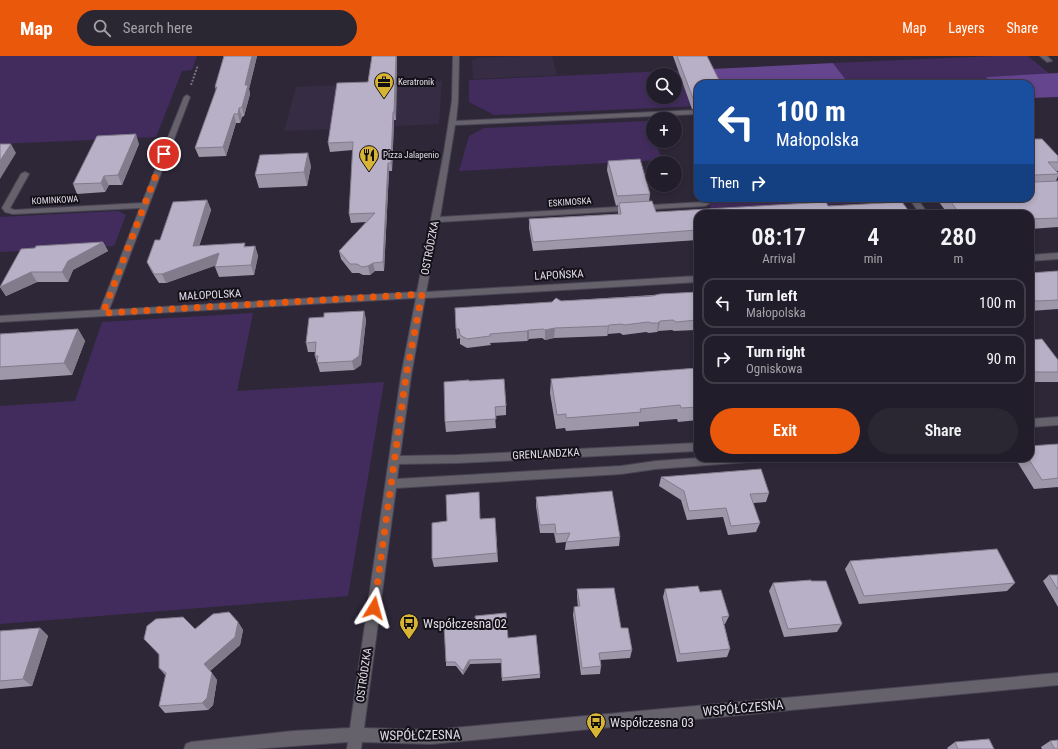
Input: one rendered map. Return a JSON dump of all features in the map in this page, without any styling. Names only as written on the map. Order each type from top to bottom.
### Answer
[{"type":"street","name":"OSTRÓDZKA","points":[[354,749],[406,376],[443,184],[452,123],[455,101],[456,56]]},
{"type":"street","points":[[1043,56],[1049,61]]},
{"type":"street","points":[[103,313],[187,97]]},
{"type":"street","points":[[452,123],[694,112]]},
{"type":"street","name":"KOMINKOWA","points":[[25,174],[6,208],[13,212],[145,205]]},
{"type":"street","name":"ESKIMOSKA","points":[[435,220],[705,204]]},
{"type":"street","points":[[1034,258],[1058,256]]},
{"type":"street","name":"LAPOŃSKA","points":[[422,294],[694,279]]},
{"type":"street","name":"MAŁOPOLSKA","points":[[0,319],[422,294]]},
{"type":"street","points":[[1034,423],[1058,421]]},
{"type":"street","name":"GRENLANDZKA","points":[[395,460],[458,459],[694,447]]},
{"type":"street","points":[[391,484],[621,470],[656,465],[695,462]]},
{"type":"street","name":"WSPÓŁCZESNA","points":[[191,749],[284,739],[356,735],[431,737],[1058,679]]},
{"type":"path","points":[[187,97],[198,65]]},
{"type":"shaded area","points":[[0,56],[197,56],[192,70],[182,71],[156,137],[0,144]]},
{"type":"shaded area","points":[[552,56],[557,75],[473,79],[472,61],[478,58]]},
{"type":"shaded area","points":[[994,56],[1028,56],[1050,74],[986,77],[989,80],[846,80],[833,63]]},
{"type":"shaded area","points":[[833,63],[846,80],[717,80],[712,69]]},
{"type":"shaded area","points":[[712,69],[702,80],[694,80],[694,106],[494,115],[469,102],[469,80],[646,72],[646,104],[682,104],[682,70]]},
{"type":"shaded area","points":[[1058,73],[1058,97],[1034,98],[1034,80],[989,80],[986,77]]},
{"type":"shaded area","points":[[442,81],[439,124],[284,131],[296,87]]},
{"type":"shaded area","points":[[646,121],[646,148],[658,148],[661,156],[646,156],[646,161],[459,171],[469,136],[484,128]]},
{"type":"shaded area","points":[[709,202],[864,203],[731,210],[712,210]]},
{"type":"shaded area","points":[[118,211],[126,215],[114,246],[0,252],[0,217]]},
{"type":"shaded area","points":[[253,313],[237,391],[384,382],[348,596],[0,624],[0,406],[75,401],[102,322]]},
{"type":"building","points":[[224,56],[252,56],[245,85],[248,85],[242,107],[239,108],[238,114],[234,114],[223,147],[195,148],[217,87],[215,87]]},
{"type":"building","points":[[372,56],[396,56],[394,112],[391,163],[388,163],[383,262],[373,263],[362,267],[357,264],[350,264],[339,251],[375,213],[349,214],[353,142],[328,143],[337,83],[368,82]]},
{"type":"building","points":[[677,56],[707,56],[719,80],[694,80],[694,101]]},
{"type":"building","points":[[136,134],[118,175],[104,176],[101,183],[73,184],[97,136]]},
{"type":"building","points":[[1034,139],[1042,139],[1058,156],[1058,162],[1048,162],[1058,174],[1035,175],[1034,177]]},
{"type":"building","points":[[0,144],[11,144],[0,161]]},
{"type":"building","points":[[308,153],[304,172],[255,175],[260,155]]},
{"type":"building","points":[[640,159],[646,180],[646,192],[649,192],[650,194],[617,196],[608,161]]},
{"type":"building","points":[[1058,181],[1058,218],[1034,219],[1034,210],[957,210],[951,202],[1034,202],[1034,182]]},
{"type":"building","points":[[207,200],[193,246],[245,243],[244,247],[255,246],[251,265],[215,267],[219,253],[162,274],[154,274],[147,262],[155,240],[160,240],[173,202]]},
{"type":"building","points":[[652,201],[656,212],[826,202],[828,206],[902,202],[908,210],[694,210],[694,230],[533,242],[529,219],[621,214],[619,203]]},
{"type":"building","points":[[103,242],[68,261],[62,272],[31,272],[0,287],[21,249],[35,248],[36,246]]},
{"type":"building","points":[[1058,271],[1058,300],[1036,301],[1034,299],[1034,273]]},
{"type":"building","points":[[694,292],[694,320],[676,322],[673,320],[660,321],[658,323],[648,322],[624,325],[529,330],[490,334],[490,336],[467,339],[460,335],[459,329],[456,329],[455,308],[552,302],[556,298],[561,301],[652,296],[660,294]]},
{"type":"building","points":[[364,311],[359,356],[352,361],[317,363],[318,356],[315,356],[316,342],[306,343],[309,318],[324,317],[324,313]]},
{"type":"building","points":[[78,329],[64,363],[0,367],[0,334]]},
{"type":"building","points":[[1042,339],[1058,360],[1058,372],[1034,372],[1034,340]]},
{"type":"building","points":[[694,368],[694,407],[681,408],[680,405],[640,409],[641,412],[566,418],[566,414],[557,415],[551,379]]},
{"type":"building","points":[[504,379],[506,406],[495,407],[496,419],[445,422],[444,382]]},
{"type":"building","points":[[1058,444],[1058,478],[1042,480],[1031,462],[1034,462],[1034,446]]},
{"type":"building","points":[[761,469],[769,493],[750,494],[760,523],[731,526],[726,508],[689,511],[684,491],[661,477]]},
{"type":"building","points":[[612,491],[620,537],[566,542],[570,533],[556,534],[555,524],[540,525],[536,497]]},
{"type":"building","points":[[479,492],[480,519],[495,518],[497,553],[432,559],[432,523],[447,521],[446,495]]},
{"type":"building","points":[[997,549],[1015,583],[864,596],[850,561]]},
{"type":"building","points":[[1049,575],[1058,575],[1058,590]]},
{"type":"building","points":[[811,580],[826,581],[842,624],[788,629],[773,583]]},
{"type":"building","points":[[698,586],[700,592],[721,590],[729,616],[722,617],[730,649],[680,654],[665,589]]},
{"type":"building","points":[[614,588],[621,628],[628,628],[632,650],[599,653],[601,666],[582,668],[574,607],[580,606],[577,589]]},
{"type":"building","points":[[229,612],[238,622],[235,637],[204,664],[212,673],[207,698],[202,703],[159,706],[166,673],[159,668],[159,654],[144,639],[147,626],[156,619],[183,617],[195,629],[213,614]]},
{"type":"building","points":[[506,613],[508,638],[536,635],[540,674],[502,678],[501,659],[469,660],[463,671],[455,662],[446,662],[444,626],[476,623],[475,616]]},
{"type":"building","points":[[40,628],[23,679],[0,681],[0,631]]},
{"type":"building","points":[[989,739],[994,749],[958,749],[955,742]]},
{"type":"building","points":[[1058,740],[1058,749],[1055,749],[1050,741]]},
{"type":"place","name":"Keratronik","points":[[384,99]]},
{"type":"place","name":"Pizza Jalapenio","points":[[369,172]]},
{"type":"place","name":"Współczesna 02","points":[[409,640]]},
{"type":"place","name":"Współczesna 03","points":[[596,739]]},
{"type":"route","points":[[164,154],[103,313],[422,294],[406,376],[374,608]]}]
